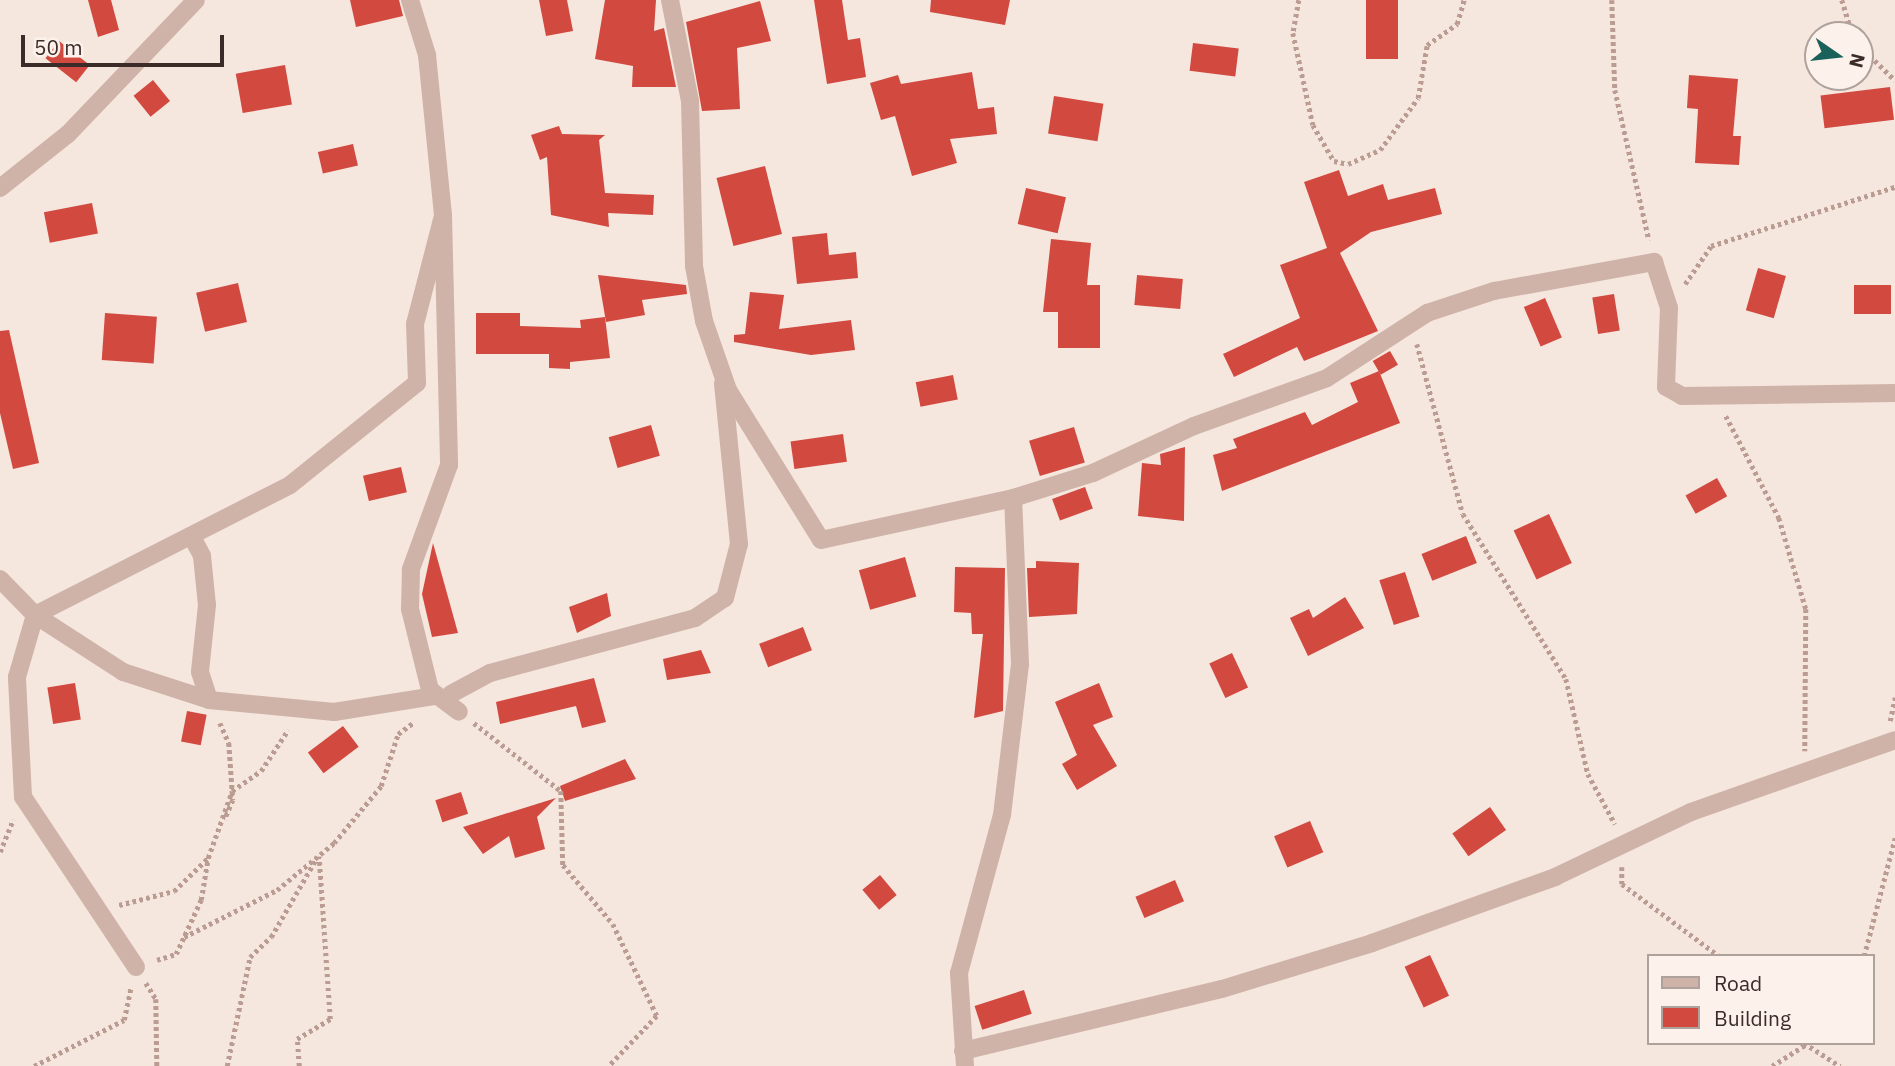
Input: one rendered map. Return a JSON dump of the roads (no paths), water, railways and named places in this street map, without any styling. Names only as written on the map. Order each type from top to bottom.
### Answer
[{"type":"street","points":[[0,188],[68,134],[196,0]]},
{"type":"street","points":[[410,0],[427,55],[443,216],[449,465],[424,523],[410,595],[419,661],[442,697],[459,712]]},
{"type":"street","points":[[0,579],[35,615],[123,673],[209,700],[305,711],[442,697],[491,673],[695,618],[725,597],[739,544],[723,376],[694,266],[690,101],[670,0]]},
{"type":"street","points":[[136,967],[102,908],[23,797],[9,677],[35,615],[111,576],[154,550],[192,537],[290,485],[416,383],[415,324],[443,216]]},
{"type":"street","points":[[723,376],[821,540],[1013,498],[1093,473],[1194,426],[1327,378],[1412,323],[1494,291],[1654,262],[1669,308],[1666,387],[1682,396],[1718,400],[1774,390],[1895,393]]},
{"type":"street","points":[[1013,498],[1020,664],[1002,815],[959,973],[964,1058],[1222,989],[1372,943],[1555,877],[1691,812],[1895,740]]},
{"type":"street","points":[[192,537],[202,556],[207,605],[200,672],[209,700]]}]
